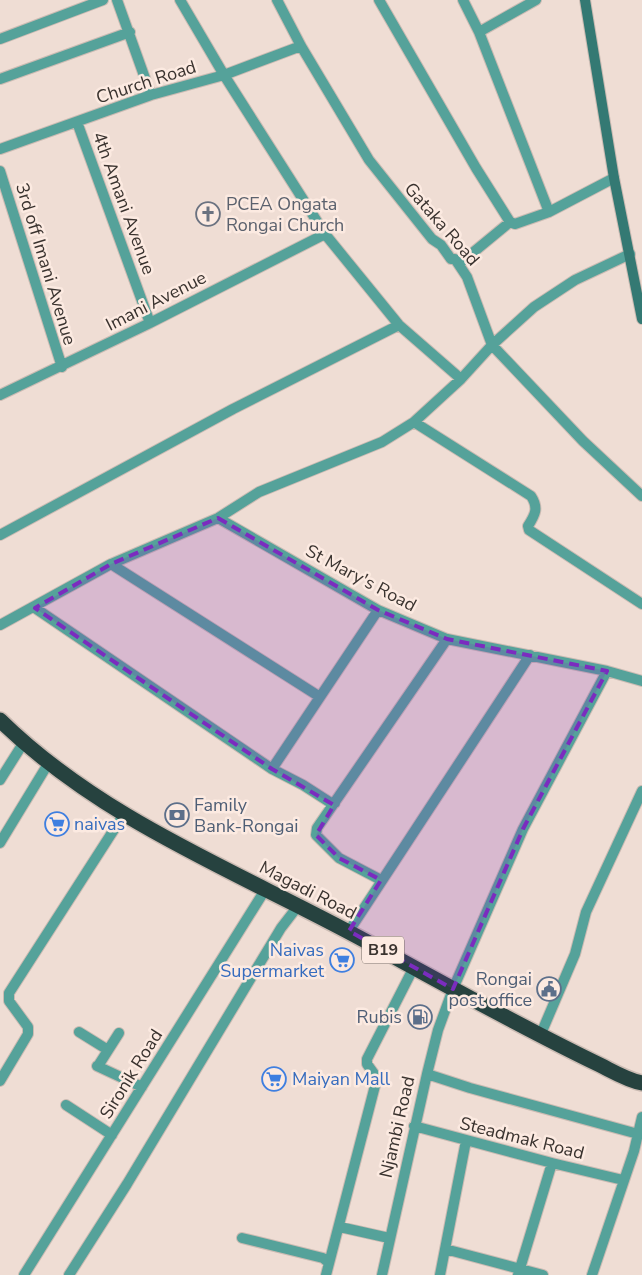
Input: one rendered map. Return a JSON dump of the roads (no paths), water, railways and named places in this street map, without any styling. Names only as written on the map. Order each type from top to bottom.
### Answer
[{"type":"highway","name":"Magadi Road","points":[[0,720],[48,764],[124,814],[265,890],[349,931],[540,1036],[615,1073],[642,1083]]},
{"type":"street","points":[[0,39],[103,0]]},
{"type":"street","points":[[117,0],[151,95]]},
{"type":"street","points":[[180,0],[224,75],[325,234],[399,324],[461,379]]},
{"type":"street","name":"Gataka Road","points":[[277,0],[301,46],[369,160],[432,239],[441,245],[451,259],[455,259],[468,276],[492,345],[583,442],[642,496]]},
{"type":"street","points":[[379,0],[476,168],[510,222],[515,224],[550,212],[614,178]]},
{"type":"street","points":[[463,0],[478,32],[550,212]]},
{"type":"street","points":[[478,32],[536,0]]},
{"type":"street","points":[[585,0],[614,178],[642,319]]},
{"type":"street","points":[[0,80],[130,32]]},
{"type":"street","name":"Church Road","points":[[0,149],[151,95],[224,75],[301,46]]},
{"type":"street","name":"4th Amani Avenue","points":[[77,122],[150,323]]},
{"type":"street","name":"3rd off Imani Avenue","points":[[0,171],[62,367]]},
{"type":"street","points":[[459,264],[510,222]]},
{"type":"street","name":"Imani Avenue","points":[[0,394],[62,367],[325,234]]},
{"type":"street","points":[[0,625],[35,608],[111,564],[218,518],[259,492],[382,442],[414,422],[461,379],[492,345],[534,307],[574,280],[630,254]]},
{"type":"street","points":[[0,534],[233,409],[399,324]]},
{"type":"street","points":[[414,422],[531,496],[536,503],[536,512],[528,526],[530,530],[642,604]]},
{"type":"street","name":"St Mary's Road","points":[[218,518],[378,610],[447,639],[607,671],[642,682]]},
{"type":"street","points":[[111,564],[320,697]]},
{"type":"street","points":[[35,608],[272,768],[304,785],[331,803],[335,803]]},
{"type":"street","points":[[272,768],[378,610]]},
{"type":"street","points":[[382,880],[339,858],[316,834],[318,828],[447,639]]},
{"type":"street","points":[[349,931],[530,655]]},
{"type":"street","name":"Njambi Road","points":[[382,1275],[426,1074],[438,1030],[453,989],[523,829],[607,671]]},
{"type":"street","points":[[0,780],[24,742]]},
{"type":"street","points":[[0,843],[48,764]]},
{"type":"street","points":[[540,1036],[574,954],[586,912],[642,791]]},
{"type":"street","points":[[0,1081],[28,1034],[28,1027],[9,1001],[9,993],[124,814]]},
{"type":"street","name":"Sironik Road","points":[[24,1275],[265,890]]},
{"type":"street","points":[[69,1275],[127,1184],[281,928],[298,906]]},
{"type":"street","points":[[326,1275],[340,1227],[377,1078],[367,1064],[366,1059],[414,967]]},
{"type":"street","points":[[78,1032],[108,1050]]},
{"type":"street","points":[[118,1032],[98,1066],[142,1088]]},
{"type":"street","points":[[426,1074],[638,1134]]},
{"type":"street","points":[[66,1105],[112,1135]]},
{"type":"street","points":[[592,1275],[623,1180],[638,1153],[638,1134],[642,1117]]},
{"type":"street","name":"Steadmak Road","points":[[414,1126],[466,1141],[623,1180]]},
{"type":"street","points":[[440,1275],[466,1141]]},
{"type":"street","points":[[519,1271],[552,1163]]},
{"type":"street","points":[[340,1227],[390,1238]]},
{"type":"street","points":[[242,1238],[323,1258],[329,1263]]},
{"type":"street","points":[[445,1248],[519,1271],[544,1275]]},
{"type":"place","name":"PCEA Ongata Rongai Church","points":[[208,214]]},
{"type":"place","name":"Family Bank-Rongai","points":[[177,815]]},
{"type":"place","name":"naivas","points":[[57,824]]},
{"type":"place","name":"Naivas Supermarket","points":[[342,960]]},
{"type":"place","name":"Rongai post office","points":[[549,989]]},
{"type":"place","name":"Rubis","points":[[420,1017]]},
{"type":"place","name":"Maiyan Mall","points":[[274,1079]]}]
